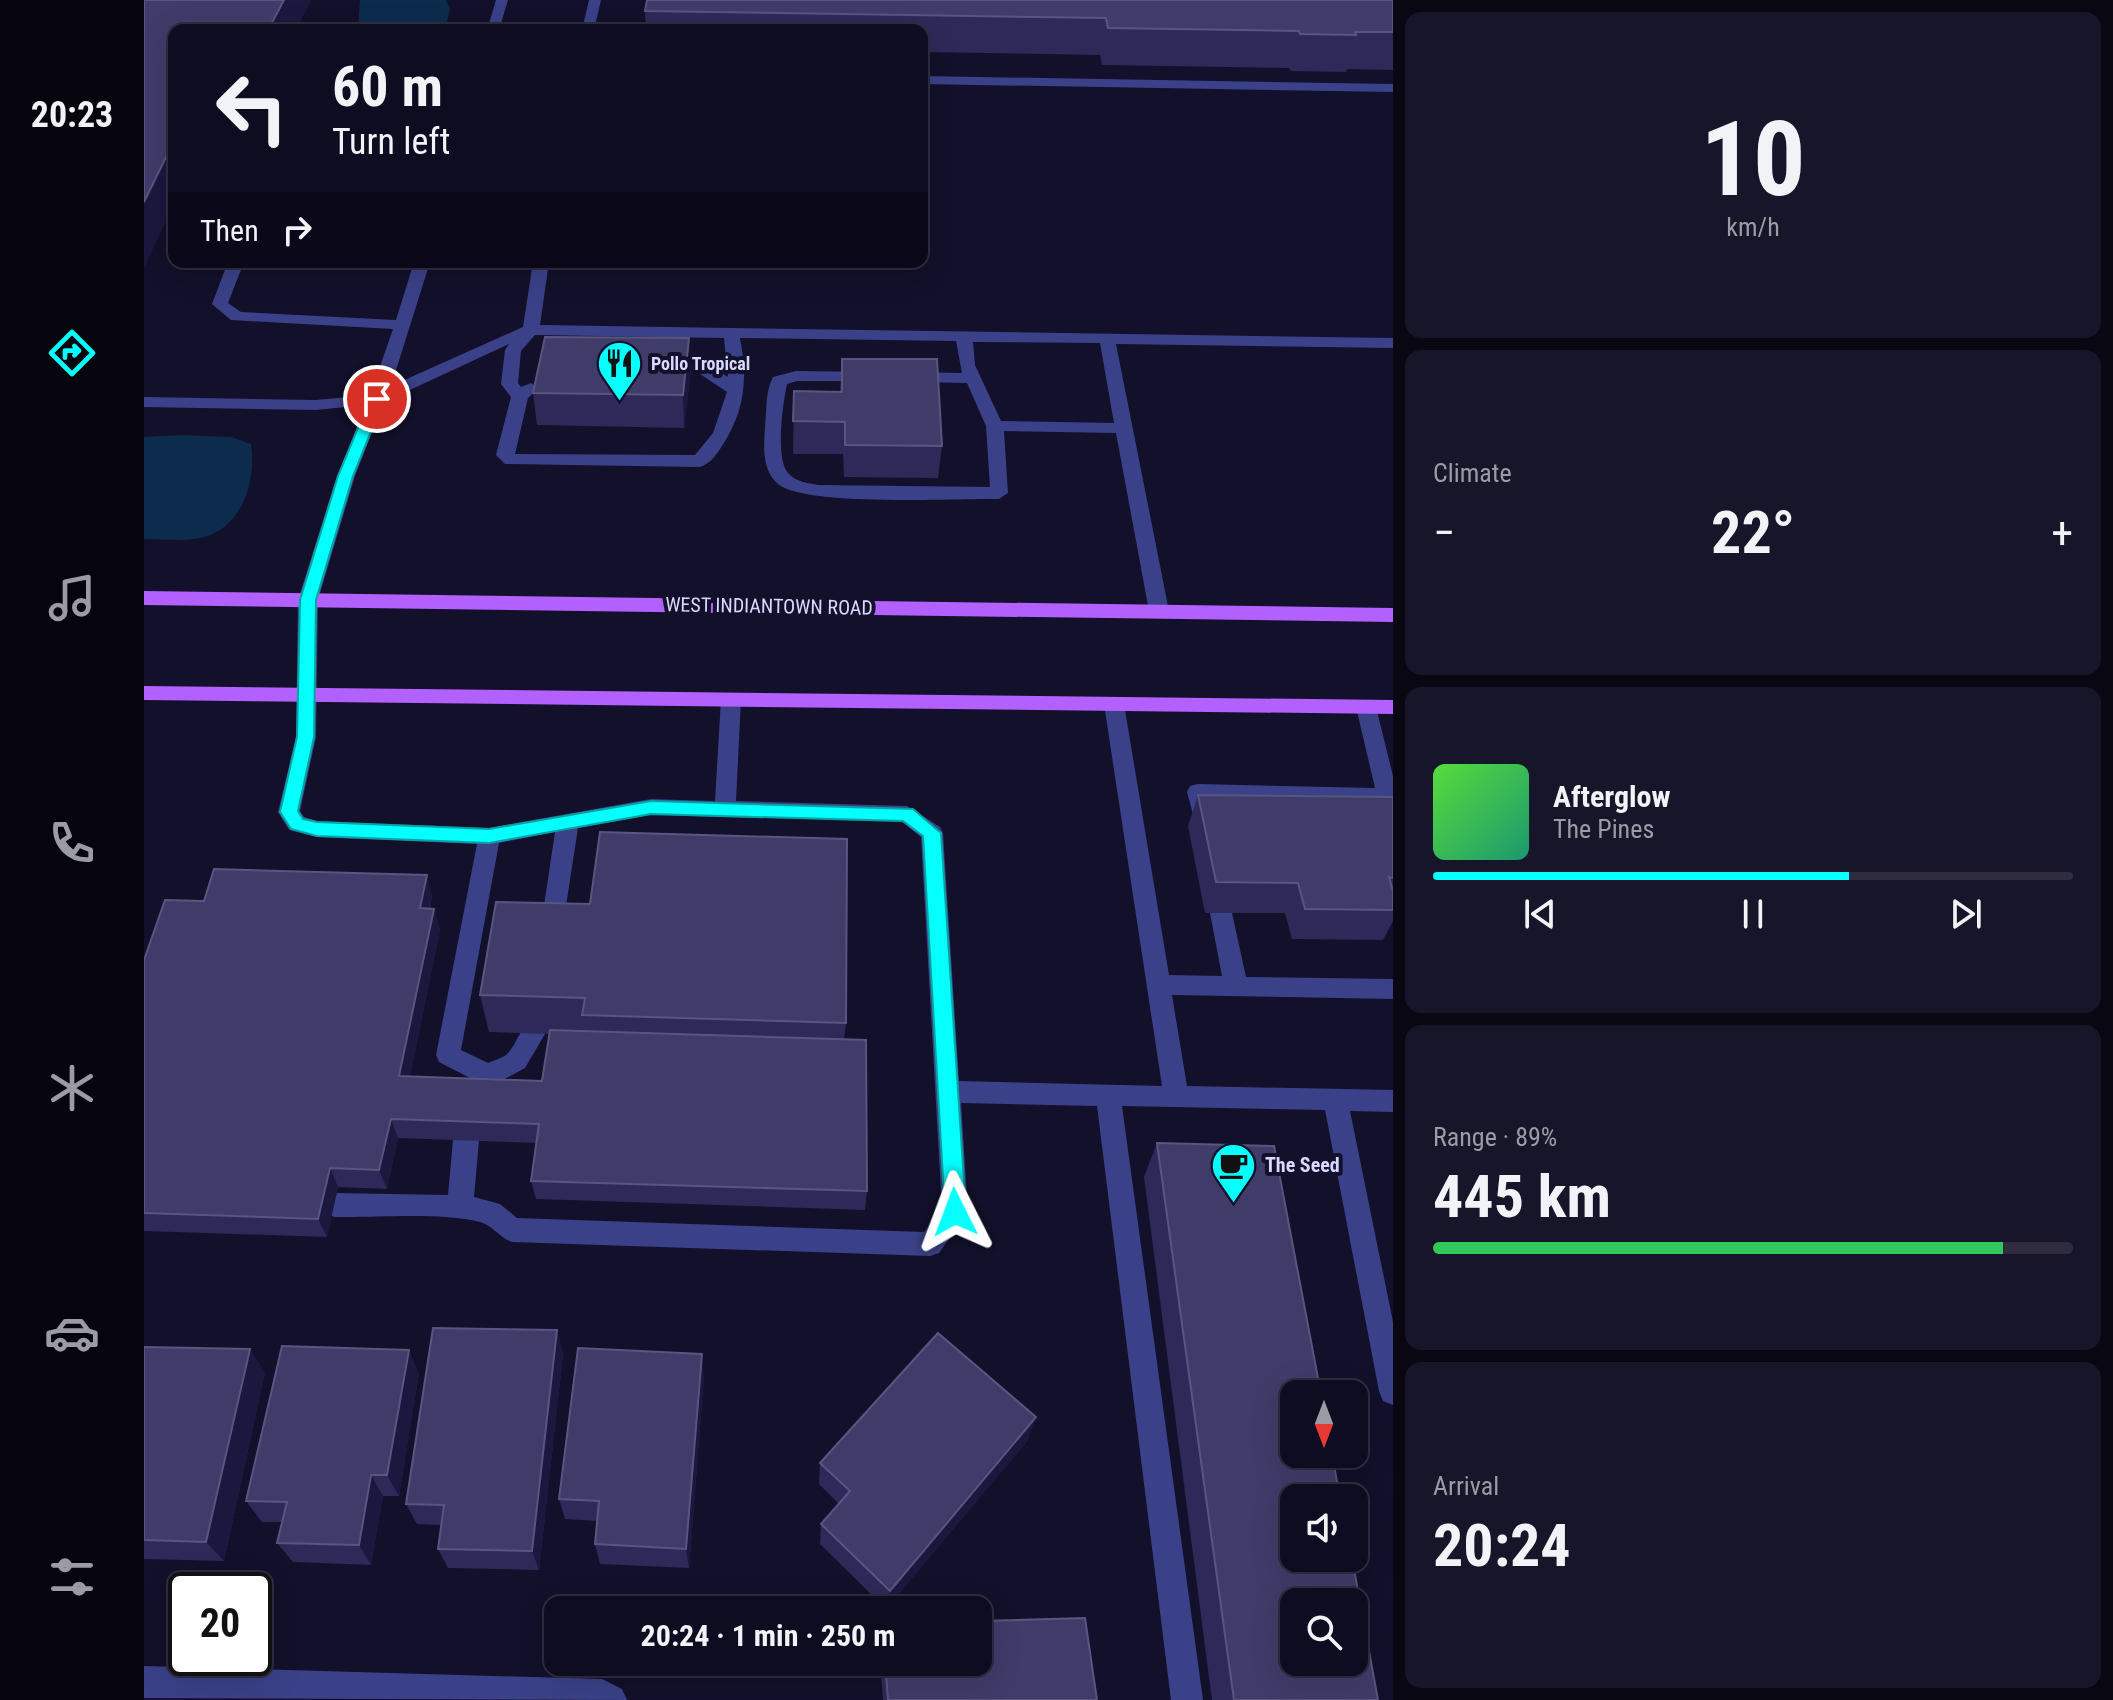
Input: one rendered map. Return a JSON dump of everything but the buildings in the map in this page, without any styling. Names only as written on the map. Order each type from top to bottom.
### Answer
[{"type":"main road","name":"WEST INDIANTOWN ROAD","points":[[144,598],[1393,615]]},
{"type":"main road","points":[[144,693],[1393,707]]},
{"type":"street","points":[[495,24],[502,0]]},
{"type":"street","points":[[589,24],[595,0]]},
{"type":"street","points":[[928,80],[1393,88]]},
{"type":"street","points":[[234,268],[220,304],[237,317],[402,325]]},
{"type":"street","points":[[334,1205],[460,1207],[491,1212],[512,1230],[930,1244],[955,1212],[932,833],[907,814],[651,807],[489,836],[317,829],[297,824],[289,812],[306,737],[308,600],[346,476],[377,399],[420,268]]},
{"type":"street","points":[[520,396],[509,384],[513,350],[531,330],[540,268]]},
{"type":"street","points":[[531,330],[548,349]]},
{"type":"street","points":[[144,402],[316,405],[377,399],[480,350],[531,330],[1393,343]]},
{"type":"street","points":[[540,373],[536,384],[520,396],[505,455],[511,460],[700,461],[722,436],[737,391],[737,361],[731,333]]},
{"type":"street","points":[[964,336],[967,365],[973,378],[995,426],[999,493],[809,490],[783,479],[772,463],[778,384],[785,378],[973,378]]},
{"type":"street","points":[[1107,339],[1159,611]]},
{"type":"street","points":[[638,364],[698,365],[737,391]]},
{"type":"street","points":[[995,426],[1123,428]]},
{"type":"street","points":[[725,809],[731,699]]},
{"type":"street","points":[[1114,704],[1176,1095]]},
{"type":"street","points":[[1205,827],[1198,792],[1390,796],[1366,707]]},
{"type":"street","points":[[550,941],[568,822]]},
{"type":"street","points":[[489,836],[448,1055],[485,1086],[516,1061],[533,1034]]},
{"type":"street","points":[[1221,913],[1236,986]]},
{"type":"street","points":[[1159,985],[1393,989]]},
{"type":"street","points":[[948,1092],[1393,1101]]},
{"type":"street","points":[[1108,1094],[1187,1700]]},
{"type":"street","points":[[1336,1101],[1393,1391]]},
{"type":"street","points":[[460,1207],[466,1140]]},
{"type":"street","points":[[144,1682],[602,1695],[611,1700]]},
{"type":"water","points":[[360,0],[446,0],[450,9],[446,24],[358,24]]},
{"type":"water","points":[[144,437],[231,437],[251,444],[248,490],[234,517],[210,535],[188,540],[144,539]]},
{"type":"place","name":"Pollo Tropical","points":[[620,402]]},
{"type":"place","name":"The Seed","points":[[1234,1204]]},
{"type":"route","points":[[377,399],[346,476],[308,600],[306,737],[289,812],[297,824],[317,829],[489,836],[651,807],[907,814],[919,821],[932,833],[955,1212]]}]
